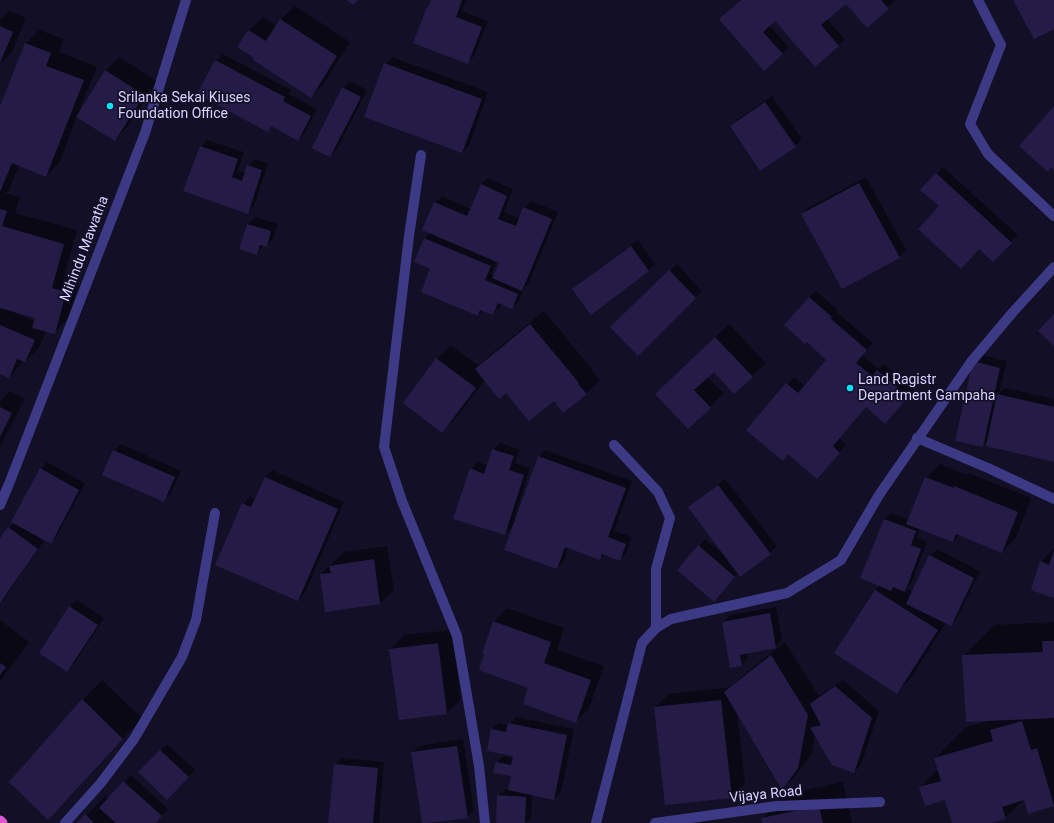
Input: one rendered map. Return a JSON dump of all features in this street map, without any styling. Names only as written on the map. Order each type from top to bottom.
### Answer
[{"type":"street","name":"Mihindu Mawatha","points":[[0,505],[145,133],[186,0]]},
{"type":"street","points":[[978,0],[1001,45],[970,124],[988,154],[1054,216]]},
{"type":"street","points":[[421,155],[408,243],[384,447],[402,501],[457,636],[479,766],[485,823]]},
{"type":"street","points":[[596,823],[642,642],[656,628],[671,618],[787,593],[841,560],[879,495],[971,362],[1013,312],[1054,267]]},
{"type":"street","points":[[917,438],[988,468],[1054,499]]},
{"type":"street","points":[[614,445],[658,492],[670,518],[656,569],[656,628]]},
{"type":"street","points":[[66,823],[100,784],[134,739],[182,657],[196,620],[215,513]]},
{"type":"street","name":"Vijaya Road","points":[[655,823],[777,806],[880,802]]},
{"type":"building","points":[[347,0],[358,0],[353,5]]},
{"type":"building","points":[[431,0],[462,0],[456,17],[482,27],[468,64],[413,43]]},
{"type":"building","points":[[741,0],[881,0],[889,9],[867,28],[846,4],[821,25],[839,46],[815,67],[775,21],[763,32],[783,54],[764,71],[719,19]]},
{"type":"building","points":[[1013,0],[1054,0],[1054,29],[1034,39]]},
{"type":"building","points":[[280,19],[337,56],[311,98],[253,60],[254,58],[237,47],[248,30],[266,41]]},
{"type":"building","points":[[0,26],[13,32],[0,63]]},
{"type":"building","points":[[25,43],[51,53],[46,66],[84,80],[46,177],[12,163],[0,192],[0,106]]},
{"type":"building","points":[[215,60],[285,97],[283,101],[311,116],[298,141],[271,126],[268,132],[197,94]]},
{"type":"building","points":[[384,63],[482,99],[462,153],[364,117]]},
{"type":"building","name":"Srilanka Sekai Kiuses Foundation Office","points":[[105,70],[144,95],[115,141],[76,117]]},
{"type":"building","points":[[342,87],[361,97],[330,157],[312,148]]},
{"type":"building","points":[[765,102],[796,147],[760,171],[730,126]]},
{"type":"building","points":[[1054,106],[1054,170],[1051,167],[1048,172],[1019,146]]},
{"type":"building","points":[[200,146],[238,159],[232,177],[242,181],[247,165],[262,170],[248,214],[183,191]]},
{"type":"building","points":[[936,173],[1012,243],[993,262],[979,249],[961,269],[918,229],[939,206],[920,190]]},
{"type":"building","points":[[859,183],[900,258],[842,289],[801,214]]},
{"type":"building","points":[[481,184],[507,196],[498,219],[516,226],[523,207],[552,219],[522,291],[492,278],[499,263],[422,230],[434,202],[467,216]]},
{"type":"building","points":[[0,209],[7,211],[2,226],[64,244],[52,288],[66,292],[55,334],[32,328],[35,318],[0,308]]},
{"type":"building","points":[[247,224],[271,231],[267,247],[260,245],[257,255],[239,249]]},
{"type":"building","points":[[424,238],[491,266],[485,280],[518,294],[512,309],[498,303],[493,315],[480,310],[478,316],[421,292],[430,269],[414,262]]},
{"type":"building","points":[[631,246],[649,271],[591,315],[572,289]]},
{"type":"building","points":[[669,270],[696,298],[638,356],[610,327]]},
{"type":"building","name":"Land Ragistr Department Gampaha","points":[[809,297],[832,317],[830,318],[867,350],[856,363],[872,376],[877,370],[908,397],[885,424],[866,407],[833,446],[840,453],[817,479],[788,454],[783,461],[746,430],[786,383],[798,393],[826,360],[807,342],[805,344],[784,325]]},
{"type":"building","points":[[1054,314],[1054,346],[1038,331]]},
{"type":"building","points":[[530,324],[587,394],[563,413],[554,401],[529,421],[506,393],[499,399],[475,369]]},
{"type":"building","points":[[0,325],[35,340],[25,362],[17,359],[9,378],[0,374]]},
{"type":"building","points":[[715,337],[753,377],[734,394],[714,372],[694,390],[711,408],[688,429],[655,394]]},
{"type":"building","points":[[436,358],[476,388],[442,433],[403,403]]},
{"type":"building","points":[[973,361],[1000,368],[983,447],[955,441]]},
{"type":"building","points":[[997,394],[1054,407],[1054,462],[986,446]]},
{"type":"building","points":[[0,407],[12,413],[0,437]]},
{"type":"building","points":[[492,449],[514,456],[509,470],[524,475],[505,535],[453,519],[470,468],[484,474]]},
{"type":"building","points":[[113,450],[175,477],[164,502],[102,475]]},
{"type":"building","points":[[538,456],[626,488],[608,537],[626,544],[620,561],[602,554],[600,560],[565,547],[557,569],[504,550]]},
{"type":"building","points":[[40,468],[79,490],[51,544],[11,522]]},
{"type":"building","points":[[265,477],[338,509],[298,601],[215,565],[242,503],[251,507]]},
{"type":"building","points":[[925,477],[954,488],[954,486],[1018,512],[1002,553],[956,534],[953,542],[906,524]]},
{"type":"building","points":[[718,485],[771,554],[740,577],[688,507]]},
{"type":"building","points":[[884,519],[916,531],[911,545],[921,549],[905,592],[893,587],[891,591],[860,578]]},
{"type":"building","points":[[8,527],[38,549],[0,603],[0,538]]},
{"type":"building","points":[[698,545],[735,577],[714,602],[677,570]]},
{"type":"building","points":[[1054,550],[1054,598],[1031,590],[1040,561],[1049,565]]},
{"type":"building","points":[[929,555],[974,578],[951,626],[906,604]]},
{"type":"building","points":[[374,559],[380,604],[325,612],[320,574],[331,573],[329,566]]},
{"type":"building","points":[[875,590],[938,630],[897,694],[834,653]]},
{"type":"building","points":[[69,606],[98,625],[67,672],[39,653]]},
{"type":"building","points":[[770,613],[776,648],[740,655],[742,666],[730,668],[722,622]]},
{"type":"building","points":[[493,621],[551,642],[544,663],[591,680],[576,723],[523,704],[528,688],[479,670],[484,655],[482,654]]},
{"type":"building","points":[[1042,641],[1054,641],[1054,718],[966,722],[962,655],[1043,652]]},
{"type":"building","points":[[438,643],[447,714],[399,720],[389,649]]},
{"type":"building","points":[[771,655],[808,715],[798,768],[782,790],[724,692]]},
{"type":"building","points":[[0,663],[6,667],[0,675]]},
{"type":"building","points":[[835,686],[872,718],[854,773],[832,765],[810,728],[821,725],[810,704]]},
{"type":"building","points":[[82,699],[123,739],[48,820],[9,782]]},
{"type":"building","points":[[721,700],[732,798],[665,805],[654,707]]},
{"type":"building","points":[[1022,721],[1031,750],[1037,748],[1054,806],[1028,814],[1024,800],[1002,807],[1006,819],[991,823],[952,823],[945,800],[925,806],[919,787],[941,781],[934,758],[993,741],[990,730]]},
{"type":"building","points":[[508,723],[567,735],[554,800],[508,790],[511,776],[493,773],[496,762],[511,765],[513,756],[487,751],[491,729],[506,732]]},
{"type":"building","points":[[457,746],[468,818],[422,823],[411,752]]},
{"type":"building","points":[[160,750],[189,777],[167,800],[138,772]]},
{"type":"building","points":[[334,764],[378,768],[373,823],[328,823]]},
{"type":"building","points":[[123,781],[162,816],[156,823],[116,823],[99,808]]},
{"type":"building","points":[[497,795],[526,797],[525,823],[496,823]]},
{"type":"building","points":[[819,806],[823,823],[762,823],[761,818]]},
{"type":"building","points":[[85,814],[94,823],[77,823]]},
{"type":"place","name":"Srilanka Sekai Kiuses Foundation Office","points":[[110,106]]},
{"type":"place","name":"Land Ragistr Department Gampaha","points":[[850,388]]}]
